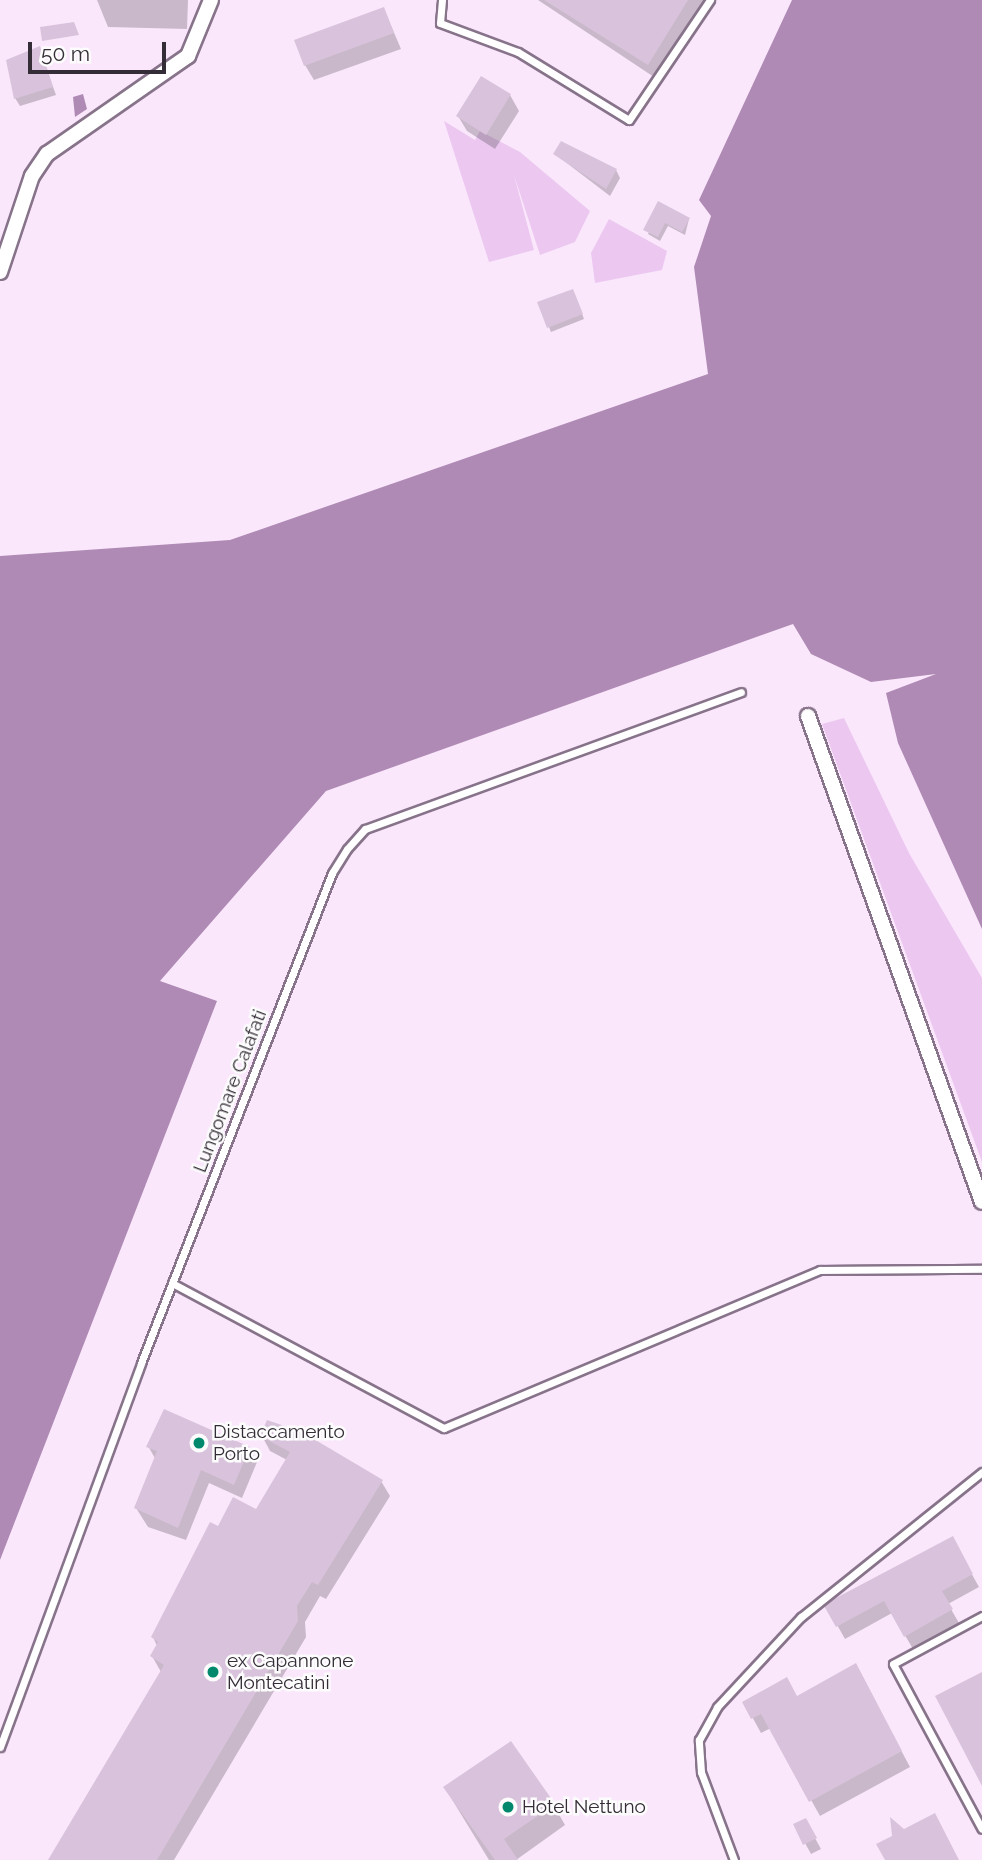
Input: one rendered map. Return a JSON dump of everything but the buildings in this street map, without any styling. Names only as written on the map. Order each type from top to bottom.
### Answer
[{"type":"street","points":[[0,272],[32,176],[47,154],[188,56],[211,0]]},
{"type":"street","points":[[808,716],[982,1202]]},
{"type":"lane","points":[[442,0],[440,23],[461,35],[519,52],[629,120],[710,0]]},
{"type":"lane","name":"Lungomare Calafati","points":[[0,1747],[172,1283],[332,873],[365,829],[741,692]]},
{"type":"lane","points":[[172,1283],[444,1428],[820,1270],[982,1269]]},
{"type":"lane","points":[[734,1860],[701,1772],[699,1740],[717,1707],[801,1617],[982,1472]]},
{"type":"lane","points":[[982,1616],[893,1664],[982,1829]]},
{"type":"shaded area","points":[[792,0],[982,0],[982,929],[898,743],[886,693],[936,674],[871,682],[811,654],[793,624],[326,791],[160,981],[217,1001],[0,1560],[0,556],[230,540],[708,374],[694,267],[711,216],[699,200]]},
{"type":"shaded area","points":[[83,94],[87,109],[75,117],[73,97]]},
{"type":"shaded area","points":[[444,121],[475,140],[480,131],[520,152],[590,211],[575,242],[540,255],[514,175],[534,250],[489,262]]},
{"type":"shaded area","points":[[609,219],[667,251],[662,270],[595,283],[591,253]]},
{"type":"shaded area","points":[[844,718],[909,853],[982,978],[982,1162],[822,724]]},
{"type":"place","name":"Distaccamento Porto","points":[[199,1443]]},
{"type":"place","name":"ex Capannone Montecatini","points":[[213,1672]]},
{"type":"place","name":"Hotel Nettuno","points":[[508,1807]]}]
